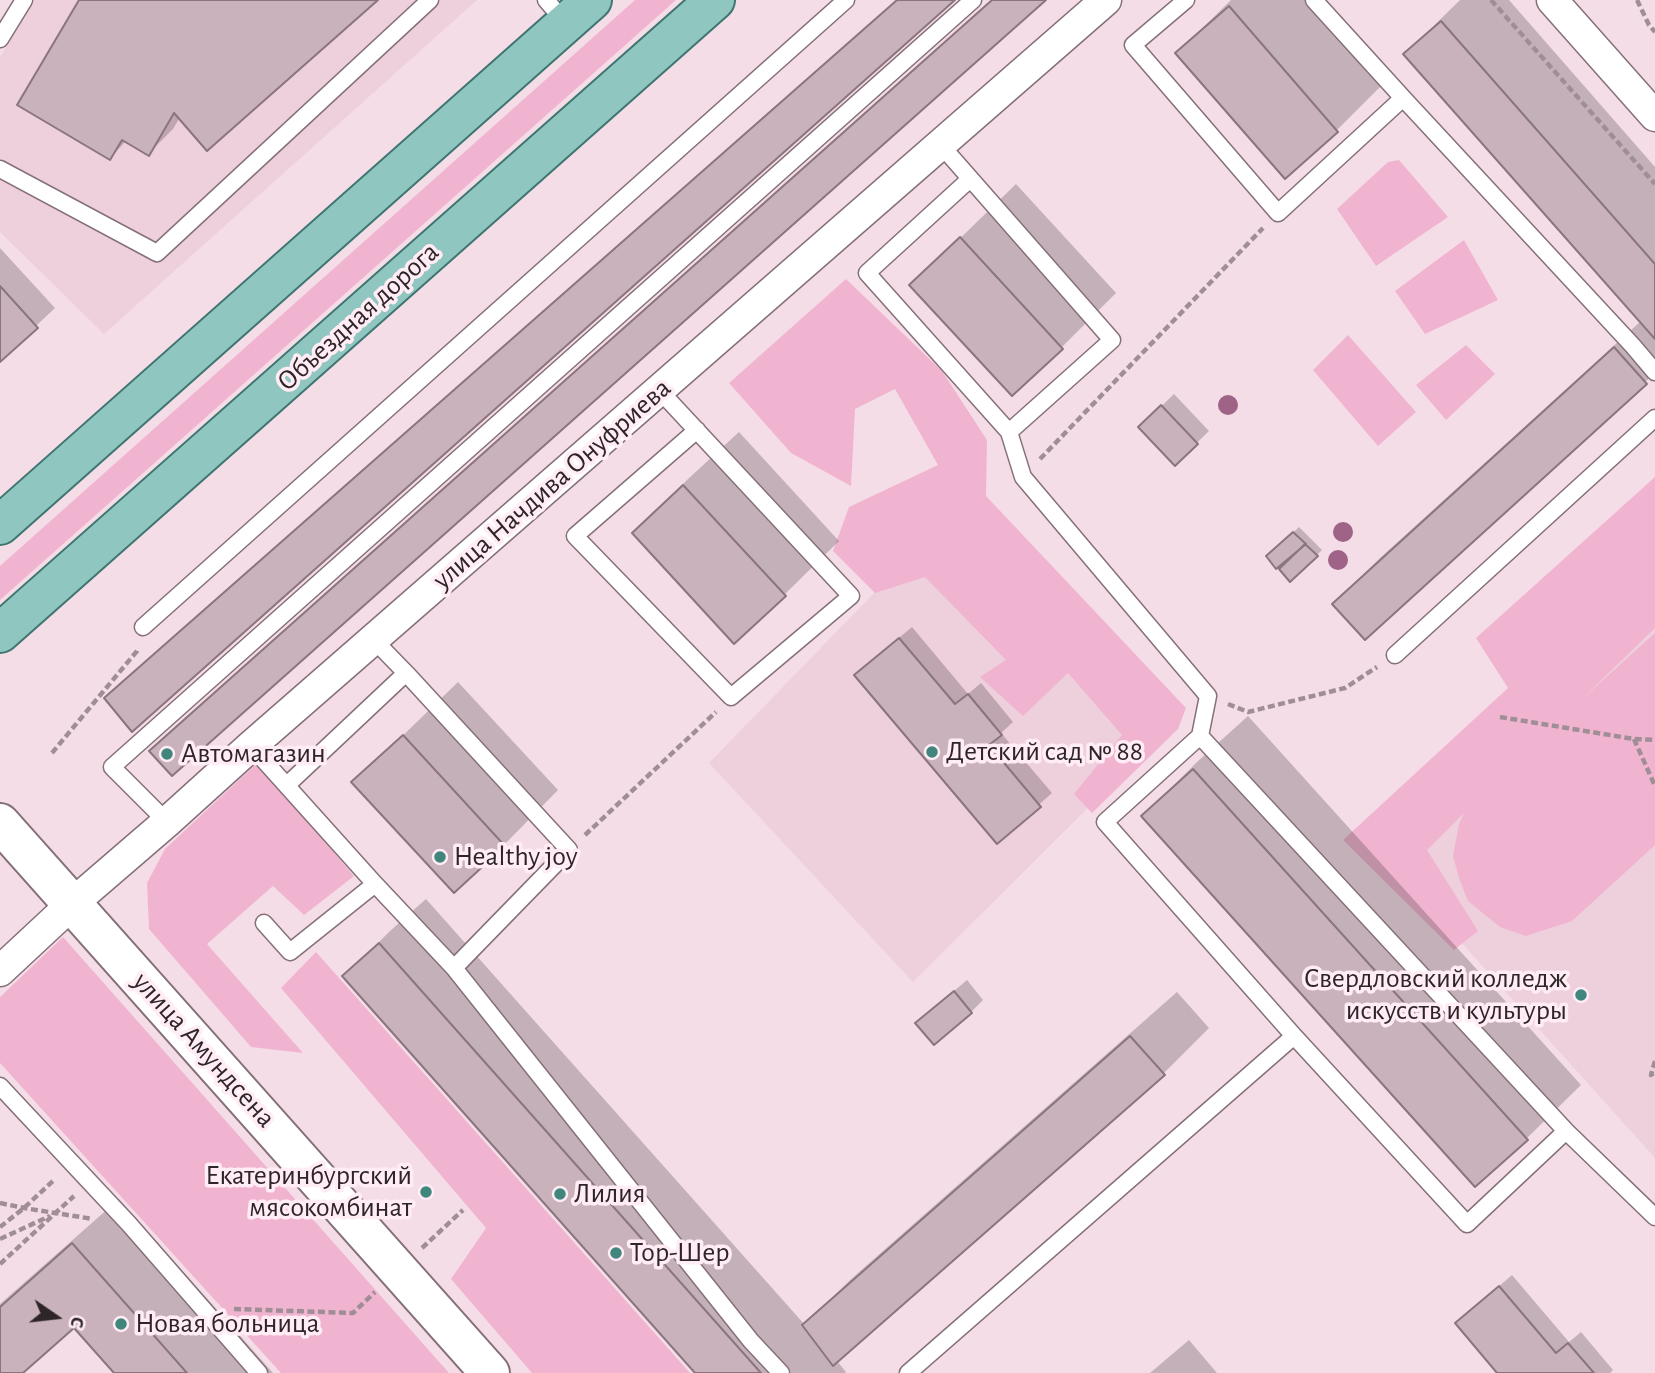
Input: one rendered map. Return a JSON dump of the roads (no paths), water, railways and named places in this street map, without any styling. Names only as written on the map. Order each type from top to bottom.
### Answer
[{"type":"main road","name":"Объездная дорога","points":[[0,633],[715,0]]},
{"type":"main road","points":[[0,525],[568,8]]},
{"type":"main road","name":"улица Амундсена","points":[[0,823],[490,1373]]},
{"type":"street","name":"улица Начдива Онуфриева","points":[[0,971],[251,746],[1107,0]]},
{"type":"street","points":[[1552,0],[1655,116]]},
{"type":"lane","points":[[0,39],[24,0]]},
{"type":"lane","points":[[0,169],[157,253],[430,0]]},
{"type":"lane","points":[[143,627],[846,0]]},
{"type":"lane","points":[[167,822],[112,766],[973,0]]},
{"type":"lane","points":[[1186,0],[1133,45],[1278,213],[1404,98]]},
{"type":"lane","points":[[1314,0],[1655,372]]},
{"type":"lane","points":[[940,144],[1112,340],[1009,432]]},
{"type":"lane","points":[[970,179],[867,274],[1009,432],[1023,477],[1208,696],[1200,736],[1105,822],[1294,1036],[1467,1224],[1566,1130]]},
{"type":"lane","points":[[660,391],[697,430],[851,596],[731,697],[575,536],[697,430]]},
{"type":"lane","points":[[1395,655],[1655,418]]},
{"type":"lane","points":[[373,639],[569,850],[454,968]]},
{"type":"lane","points":[[288,785],[406,673]]},
{"type":"lane","points":[[1200,736],[1566,1130],[1655,1217]]},
{"type":"lane","points":[[251,746],[454,968],[751,1341],[781,1373]]},
{"type":"lane","points":[[264,923],[290,952],[375,884]]},
{"type":"lane","points":[[908,1373],[1294,1036]]},
{"type":"lane","points":[[0,1086],[129,1224],[259,1373]]},
{"type":"place","name":"Детский сад № 88","points":[[932,752]]},
{"type":"place","name":"Автомагазин","points":[[167,754]]},
{"type":"place","name":"Healthy joy","points":[[440,857]]},
{"type":"place","name":"Свердловский колледж искусств и культуры","points":[[1581,995]]},
{"type":"place","name":"Екатеринбургский мясокомбинат","points":[[426,1192]]},
{"type":"place","name":"Лилия","points":[[560,1194]]},
{"type":"place","name":"Тор-Шер","points":[[616,1253]]},
{"type":"place","name":"Новая больница","points":[[121,1324]]}]
